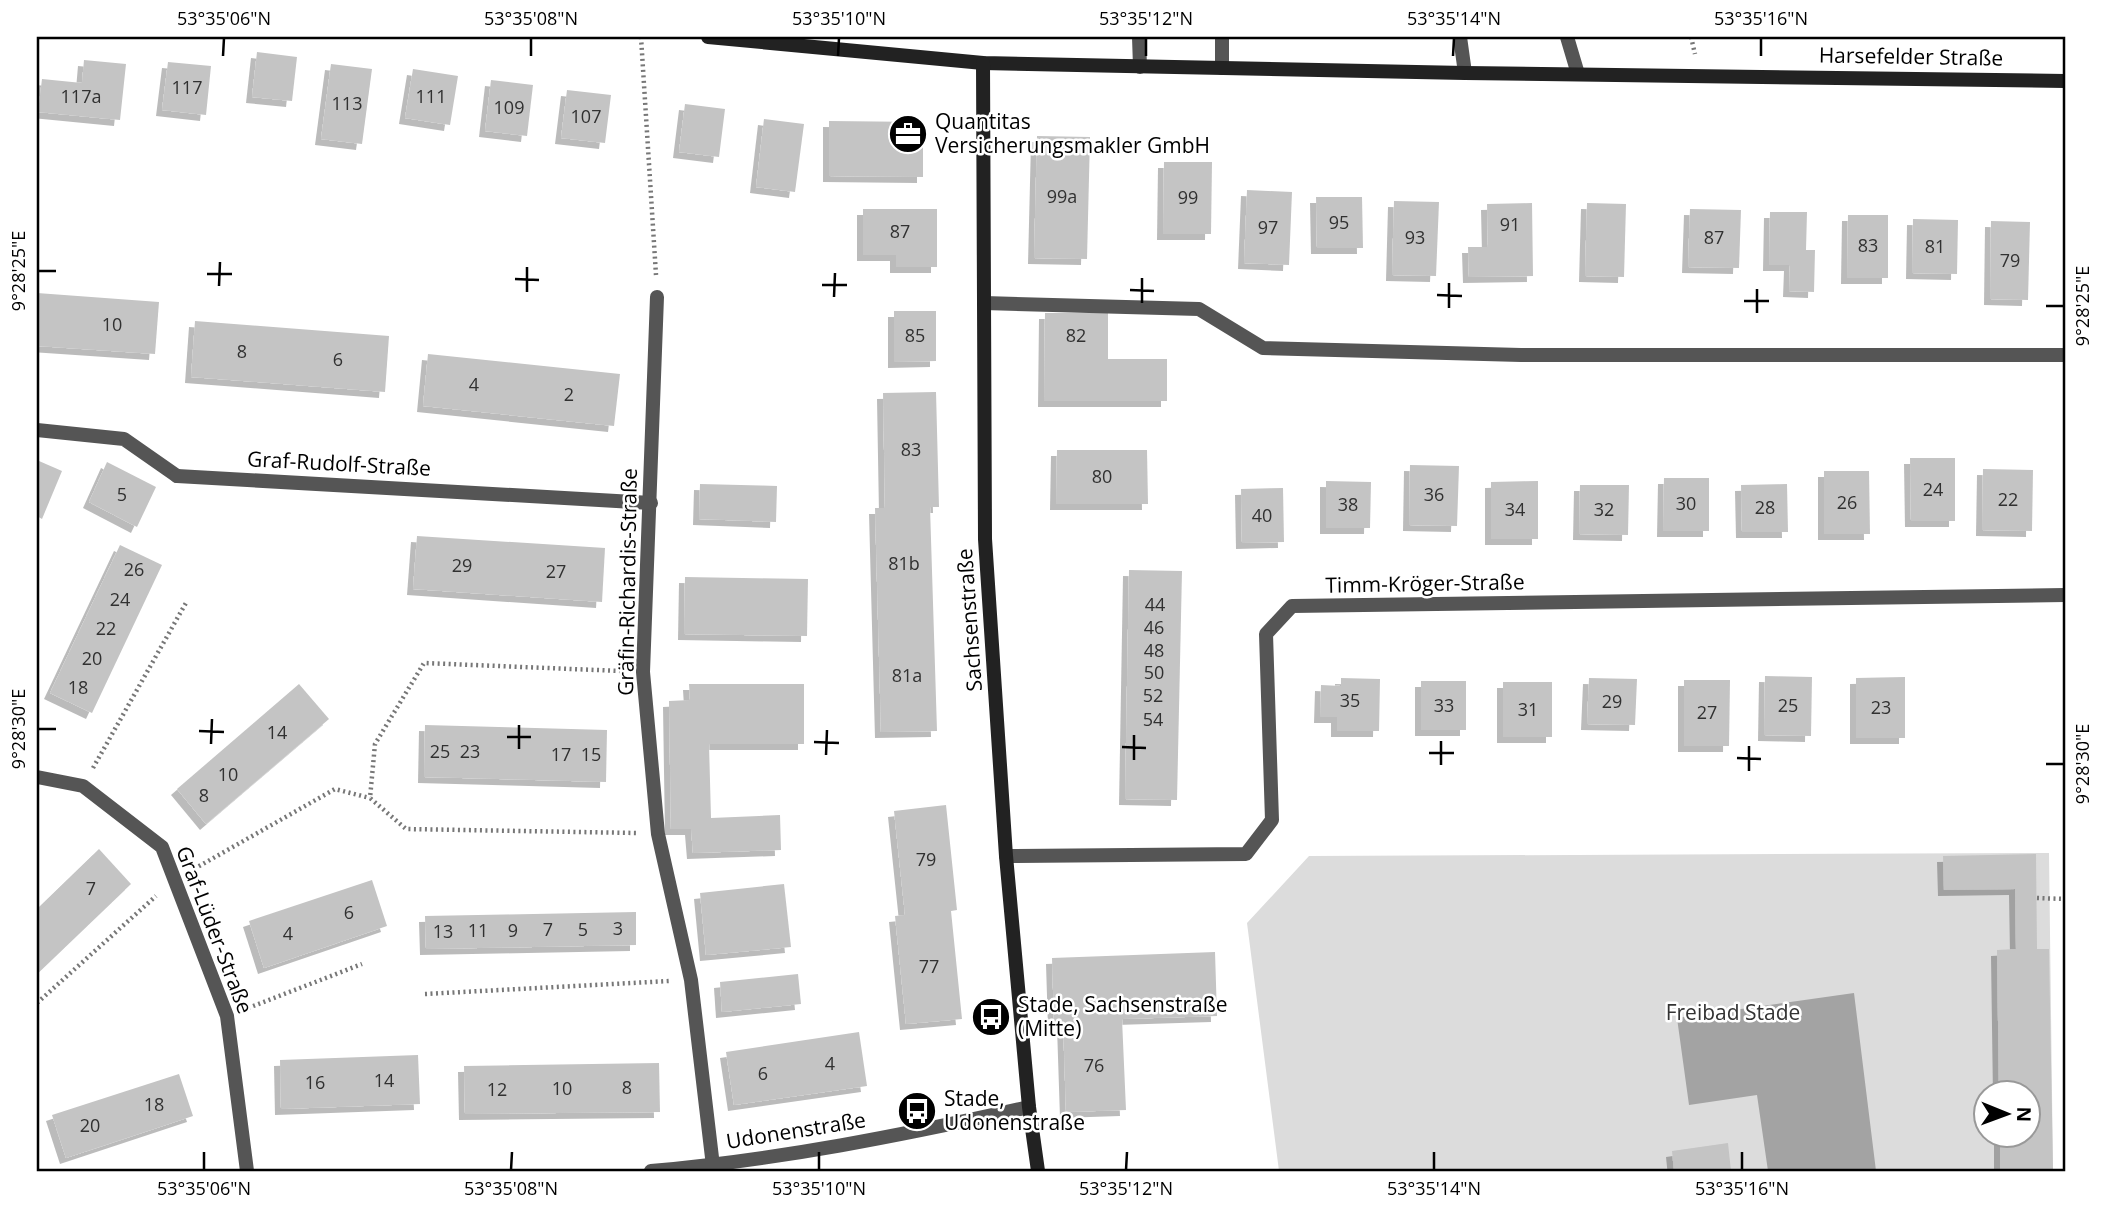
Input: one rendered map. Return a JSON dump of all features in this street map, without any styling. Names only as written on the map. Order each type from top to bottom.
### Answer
[{"type":"main road","name":"Harsefelder Straße","points":[[708,37],[983,64],[2065,81]]},
{"type":"main road","name":"Sachsenstraße","points":[[983,64],[985,539],[1006,856],[1029,1107],[1038,1171]]},
{"type":"street","points":[[1139,37],[1140,66]]},
{"type":"street","points":[[1222,37],[1222,68]]},
{"type":"street","points":[[1460,37],[1465,73]]},
{"type":"street","points":[[1567,37],[1578,74]]},
{"type":"street","name":"Gräfin-Richardis-Straße","points":[[657,297],[643,672],[658,834],[691,980],[713,1166]]},
{"type":"street","points":[[984,303],[1199,309],[1263,348],[1521,355],[2065,355]]},
{"type":"street","name":"Graf-Rudolf-Straße","points":[[37,430],[124,439],[177,476],[650,503]]},
{"type":"street","name":"Timm-Kröger-Straße","points":[[1006,856],[1246,854],[1272,820],[1266,634],[1292,607],[2065,595]]},
{"type":"street","name":"Graf-Lüder-Straße","points":[[37,777],[83,786],[162,847],[227,1016],[247,1171]]},
{"type":"street","name":"Udonenstraße","points":[[651,1171],[713,1166],[920,1132],[1029,1107]]},
{"type":"path","points":[[641,37],[657,297]]},
{"type":"path","points":[[83,786],[187,601]]},
{"type":"path","points":[[370,798],[374,744],[424,663],[643,672]]},
{"type":"path","points":[[37,1003],[174,880],[335,789],[370,798],[406,829],[658,834]]},
{"type":"path","points":[[2036,898],[2065,899]]},
{"type":"path","points":[[227,1016],[362,964]]},
{"type":"path","points":[[425,993],[691,980]]},
{"type":"green space","name":"Freibad Stade","points":[[2049,853],[2053,1171],[1279,1171],[1247,923],[1309,856]]},
{"type":"shaded area","points":[[1854,993],[1876,1171],[1768,1171],[1757,1095],[1689,1105],[1677,1018]]},
{"type":"building","points":[[257,52],[297,57],[292,101],[252,97]]},
{"type":"building","points":[[84,60],[126,64],[120,120],[38,112],[42,79],[82,83]]},
{"type":"building","points":[[168,62],[211,66],[206,115],[162,110]]},
{"type":"building","points":[[331,64],[372,69],[362,144],[321,139]]},
{"type":"building","points":[[413,69],[458,76],[450,125],[405,118]]},
{"type":"building","points":[[491,80],[533,85],[527,136],[485,131]]},
{"type":"building","points":[[567,90],[611,95],[605,143],[561,138]]},
{"type":"building","points":[[685,104],[725,109],[719,157],[679,152]]},
{"type":"building","points":[[764,119],[804,124],[795,192],[756,187]]},
{"type":"building","points":[[829,121],[923,122],[923,177],[829,176]]},
{"type":"building","points":[[1037,136],[1090,137],[1087,259],[1034,258]]},
{"type":"building","points":[[1164,162],[1212,162],[1211,234],[1163,234]]},
{"type":"building","points":[[1247,190],[1292,192],[1289,265],[1244,263]]},
{"type":"building","points":[[1316,197],[1362,197],[1363,248],[1317,248]]},
{"type":"building","points":[[1394,201],[1439,202],[1436,276],[1392,275]]},
{"type":"building","points":[[1532,203],[1533,276],[1469,277],[1468,247],[1488,247],[1487,204]]},
{"type":"building","points":[[1587,203],[1626,204],[1624,277],[1585,276]]},
{"type":"building","points":[[863,209],[937,209],[937,267],[896,267],[896,255],[863,255]]},
{"type":"building","points":[[1690,209],[1741,210],[1739,268],[1688,267]]},
{"type":"building","points":[[1770,212],[1807,212],[1806,250],[1815,250],[1814,292],[1789,291],[1790,265],[1769,265]]},
{"type":"building","points":[[1848,215],[1888,215],[1888,278],[1847,278]]},
{"type":"building","points":[[1913,219],[1958,220],[1957,274],[1912,273]]},
{"type":"building","points":[[1991,221],[2030,222],[2028,300],[1990,299]]},
{"type":"building","points":[[37,293],[159,302],[155,354],[37,346]]},
{"type":"building","points":[[894,311],[936,311],[936,361],[894,362]]},
{"type":"building","points":[[1045,313],[1108,313],[1108,359],[1167,359],[1167,401],[1044,401]]},
{"type":"building","points":[[195,321],[389,336],[385,392],[191,377]]},
{"type":"building","points":[[428,354],[620,374],[614,426],[423,406]]},
{"type":"building","points":[[936,392],[939,507],[930,507],[937,731],[881,732],[875,508],[885,508],[883,393]]},
{"type":"building","points":[[1057,450],[1147,450],[1148,504],[1056,504]]},
{"type":"building","points":[[1910,458],[1955,458],[1955,521],[1911,521]]},
{"type":"building","points":[[39,461],[62,471],[42,519],[37,516]]},
{"type":"building","points":[[107,462],[156,487],[137,527],[89,502]]},
{"type":"building","points":[[1410,465],[1459,466],[1457,526],[1409,525]]},
{"type":"building","points":[[1983,469],[2033,470],[2032,531],[1982,530]]},
{"type":"building","points":[[1824,471],[1869,471],[1870,534],[1824,534]]},
{"type":"building","points":[[1664,478],[1709,478],[1709,531],[1663,531]]},
{"type":"building","points":[[1326,481],[1371,482],[1370,528],[1326,528]]},
{"type":"building","points":[[1538,481],[1538,539],[1491,539],[1491,482]]},
{"type":"building","points":[[700,484],[777,486],[776,522],[699,519]]},
{"type":"building","points":[[1787,484],[1788,532],[1742,532],[1741,485]]},
{"type":"building","points":[[1580,485],[1629,485],[1628,535],[1579,534]]},
{"type":"building","points":[[1283,488],[1284,542],[1242,543],[1241,489]]},
{"type":"building","points":[[417,536],[605,548],[602,602],[413,589]]},
{"type":"building","points":[[120,545],[162,565],[92,713],[50,693]]},
{"type":"building","points":[[1129,570],[1182,571],[1177,800],[1125,799]]},
{"type":"building","points":[[685,577],[808,579],[807,636],[684,634]]},
{"type":"building","points":[[1765,676],[1812,677],[1811,736],[1764,735]]},
{"type":"building","points":[[1905,677],[1905,738],[1856,738],[1856,678]]},
{"type":"building","points":[[1341,678],[1380,679],[1379,731],[1337,731],[1337,717],[1320,717],[1321,685],[1341,686]]},
{"type":"building","points":[[1589,678],[1637,679],[1635,725],[1587,724]]},
{"type":"building","points":[[1684,680],[1730,680],[1729,746],[1684,746]]},
{"type":"building","points":[[1421,681],[1466,681],[1466,730],[1421,730]]},
{"type":"building","points":[[1503,682],[1552,682],[1552,737],[1503,737]]},
{"type":"building","points":[[299,684],[329,719],[206,824],[177,789]]},
{"type":"building","points":[[689,684],[804,684],[804,744],[709,744],[711,818],[780,815],[781,850],[693,853],[691,829],[671,829],[669,701],[690,700]]},
{"type":"building","points":[[425,725],[607,730],[606,782],[424,777]]},
{"type":"building","points":[[946,805],[957,910],[951,911],[962,1019],[906,1024],[895,916],[905,915],[894,811]]},
{"type":"building","points":[[99,849],[131,884],[37,974],[37,909]]},
{"type":"building","points":[[2036,854],[2037,949],[2049,949],[2053,1171],[2000,1171],[2000,1148],[2042,1148],[2042,1078],[1999,1078],[1997,950],[2016,949],[2015,889],[1944,890],[1943,856]]},
{"type":"building","points":[[372,880],[387,926],[264,968],[249,921]]},
{"type":"building","points":[[784,884],[791,947],[706,955],[700,893]]},
{"type":"building","points":[[636,912],[636,945],[426,949],[425,916]]},
{"type":"building","points":[[1215,952],[1217,1016],[1122,1019],[1126,1110],[1066,1112],[1063,1021],[1054,1022],[1052,958]]},
{"type":"building","points":[[798,974],[801,1004],[722,1012],[720,982]]},
{"type":"building","points":[[859,1032],[867,1086],[734,1105],[726,1052]]},
{"type":"building","points":[[418,1055],[420,1104],[281,1109],[280,1060]]},
{"type":"building","points":[[659,1063],[660,1112],[465,1114],[464,1066]]},
{"type":"building","points":[[179,1074],[193,1116],[66,1158],[52,1115]]},
{"type":"building","points":[[1728,1143],[1731,1171],[1674,1171],[1672,1151]]},
{"type":"place","name":"Quantitas Versicherungsmakler GmbH","points":[[908,134]]},
{"type":"place","name":"Stade, Sachsenstraße (Mitte)","points":[[991,1017]]},
{"type":"place","name":"Stade, Udonenstraße","points":[[917,1111]]}]
